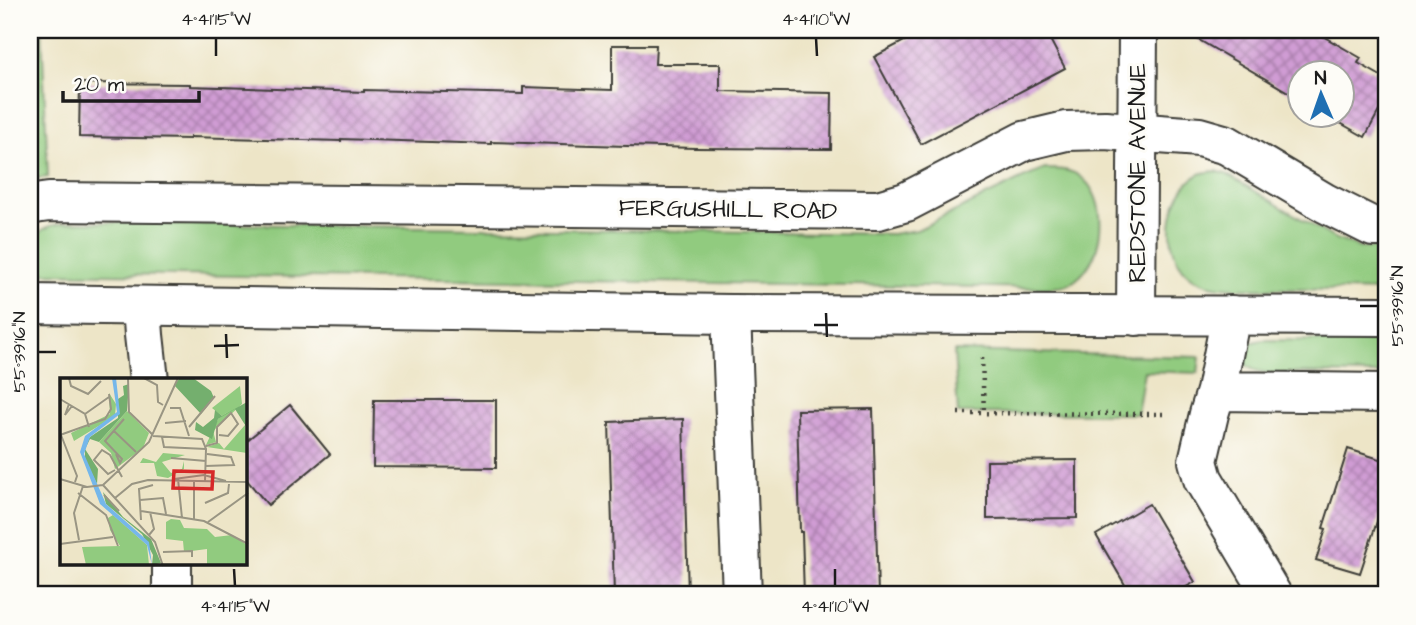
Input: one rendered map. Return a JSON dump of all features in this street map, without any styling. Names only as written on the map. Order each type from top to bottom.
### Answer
[{"type":"street","name":"REDSTONE AVENUE","points":[[1136,316],[1138,30]]},
{"type":"street","name":"FERGUSHILL ROAD","points":[[30,206],[49,202],[878,210],[906,202],[1024,141],[1066,131],[1105,130],[1199,137],[1227,145],[1325,203],[1373,227],[1386,227]]},
{"type":"street","points":[[30,304],[731,314],[1386,316]]},
{"type":"street","points":[[142,306],[149,378]]},
{"type":"street","points":[[731,314],[741,595]]},
{"type":"street","points":[[1231,315],[1198,461],[1203,479],[1272,595]]},
{"type":"street","points":[[1212,402],[1386,393]]},
{"type":"street","points":[[172,566],[172,595]]},
{"type":"path","points":[[980,315],[984,413]]},
{"type":"path","points":[[958,413],[1212,402]]},
{"type":"green space","points":[[30,30],[42,30],[48,177],[30,179]]},
{"type":"green space","points":[[1045,169],[1066,170],[1078,175],[1089,185],[1100,214],[1097,247],[1091,262],[1081,275],[1069,284],[1048,288],[34,273],[30,269],[30,242],[35,236],[49,226],[74,222],[892,234],[917,230]]},
{"type":"green space","points":[[1216,171],[1226,174],[1334,238],[1360,248],[1386,248],[1386,291],[1228,288],[1207,284],[1192,277],[1175,254],[1171,224],[1174,209],[1189,182],[1200,174]]},
{"type":"green space","points":[[1262,340],[1386,341],[1386,374],[1260,372],[1246,364],[1244,356],[1249,343]]},
{"type":"green space","points":[[954,351],[1200,357],[1198,373],[1144,371],[1137,414],[958,413]]},
{"type":"building","points":[[925,30],[1045,30],[1065,68],[921,144],[874,57]]},
{"type":"building","points":[[1182,30],[1312,30],[1361,58],[1358,63],[1386,79],[1386,98],[1365,137],[1353,130],[1356,130],[1356,60],[1286,60],[1286,91]]},
{"type":"building","points":[[612,45],[656,45],[655,64],[720,64],[720,91],[832,93],[831,149],[341,139],[79,137],[80,83],[190,84],[364,92],[523,94],[523,87],[612,90]]},
{"type":"building","points":[[374,400],[496,400],[496,468],[373,467]]},
{"type":"building","points":[[290,405],[330,454],[268,505],[247,480],[247,440]]},
{"type":"building","points":[[873,409],[878,595],[804,595],[797,410]]},
{"type":"building","points":[[683,419],[688,595],[614,595],[609,422]]},
{"type":"building","points":[[1348,449],[1386,461],[1386,494],[1360,573],[1316,560],[1326,529],[1323,528]]},
{"type":"building","points":[[1077,460],[1077,518],[987,519],[987,461]]},
{"type":"building","points":[[1149,504],[1195,582],[1172,595],[1131,595],[1096,535]]}]
